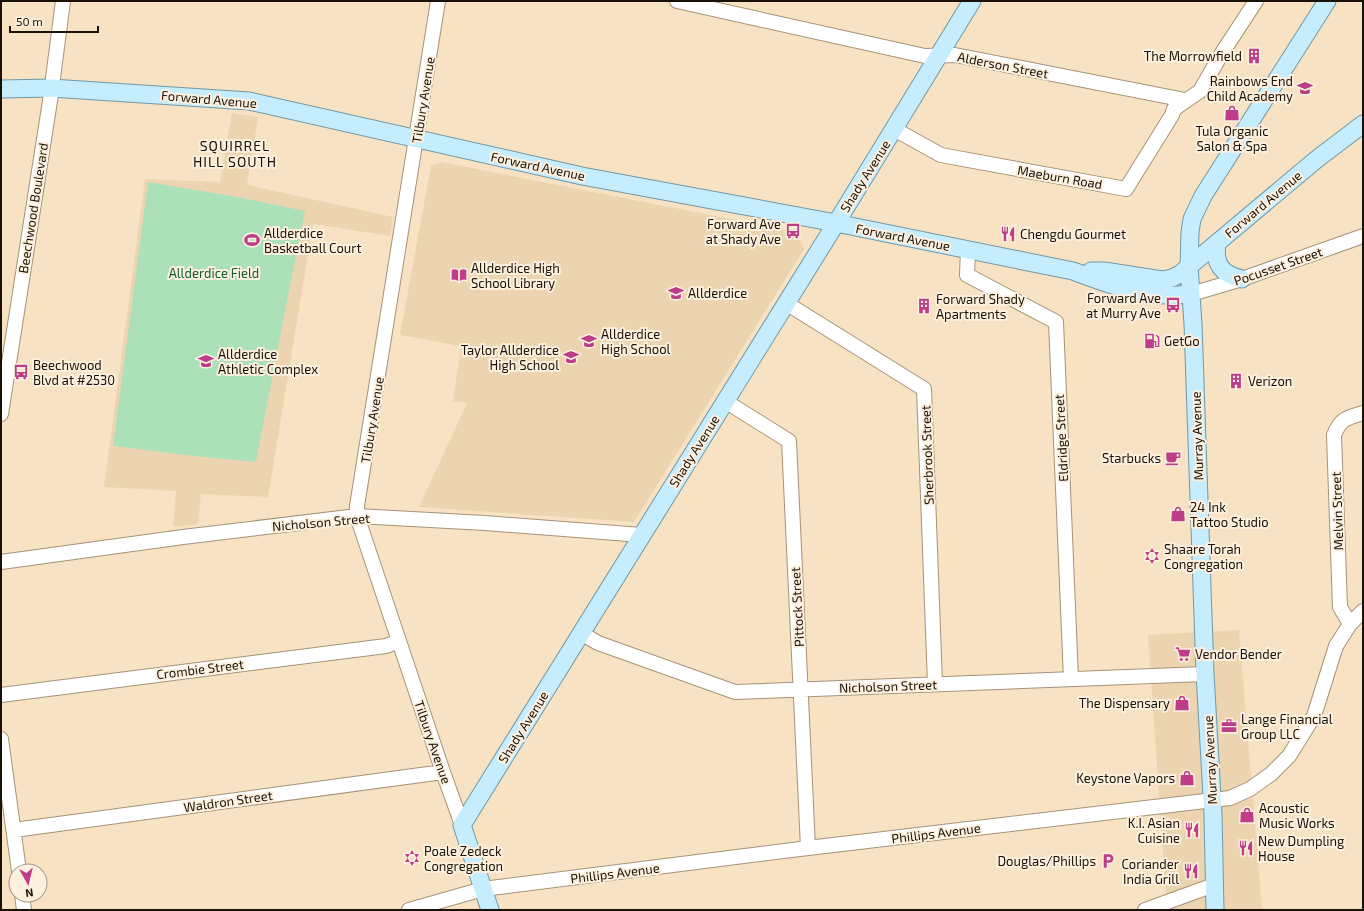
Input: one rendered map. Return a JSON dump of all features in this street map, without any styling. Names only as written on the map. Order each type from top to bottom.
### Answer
[{"type":"main road","name":"Shady Avenue","points":[[462,825],[836,224],[972,1]]},
{"type":"main road","name":"Murray Avenue","points":[[1215,910],[1212,800],[1205,674],[1189,266],[1190,232],[1196,207],[1327,1]]},
{"type":"main road","name":"Forward Avenue","points":[[1,90],[51,88],[249,101],[582,176],[836,224],[1072,271],[1104,283],[1147,292],[1173,295],[1191,294]]},
{"type":"main road","name":"Forward Avenue","points":[[1072,271],[1104,271],[1162,280],[1172,278],[1180,274],[1317,159],[1363,124]]},
{"type":"main road","points":[[1217,243],[1216,257],[1221,269],[1232,277],[1242,279]]},
{"type":"main road","name":"Forward Avenue","points":[[1162,280],[1191,294]]},
{"type":"main road","points":[[462,825],[490,910]]},
{"type":"street","name":"Beechwood Boulevard","points":[[1,414],[63,1]]},
{"type":"street","name":"Tilbury Avenue","points":[[438,1],[357,516],[462,825]]},
{"type":"street","name":"Alderson Street","points":[[677,1],[925,56],[955,55],[1185,100]]},
{"type":"street","points":[[1185,100],[1200,91],[1222,53],[1256,1]]},
{"type":"street","name":"Maeburn Road","points":[[894,129],[941,155],[1126,189],[1172,115],[1174,109],[1185,100]]},
{"type":"street","name":"Pocusset Street","points":[[1191,294],[1242,279],[1363,236]]},
{"type":"street","name":"Eldridge Street","points":[[968,250],[967,275],[1056,322],[1071,679]]},
{"type":"street","name":"Sherbrook Street","points":[[786,303],[924,389],[935,684]]},
{"type":"street","name":"Pittock Street","points":[[725,401],[789,441],[808,848]]},
{"type":"street","name":"Melvin Street","points":[[1350,624],[1340,607],[1334,435],[1338,425],[1344,419],[1363,413]]},
{"type":"street","name":"Nicholson Street","points":[[1,562],[191,536],[357,516],[642,535]]},
{"type":"street","name":"Phillips Avenue","points":[[409,910],[483,889],[808,848],[1230,798],[1250,789],[1271,774],[1289,756],[1314,716],[1336,646],[1350,624],[1363,611]]},
{"type":"street","name":"Nicholson Street","points":[[581,632],[598,643],[735,692],[1205,674]]},
{"type":"street","name":"Crombie Street","points":[[1,695],[386,646],[399,641]]},
{"type":"street","points":[[1,739],[18,863]]},
{"type":"street","name":"Waldron Street","points":[[14,830],[443,772]]},
{"type":"street","points":[[1145,910],[1214,884]]},
{"type":"shaded area","name":"Allderdice Field","points":[[232,113],[258,117],[247,185],[393,217],[390,236],[313,224],[268,497],[201,494],[198,524],[173,527],[176,491],[104,487],[145,179],[220,182]]},
{"type":"shaded area","name":"Allderdice High School","points":[[441,162],[797,232],[804,249],[634,522],[419,507],[467,403],[453,401],[461,346],[400,335],[431,166]]},
{"type":"shaded area","points":[[1239,630],[1262,910],[1167,910],[1148,635]]},
{"type":"green space","name":"Allderdice Field","points":[[148,182],[232,196],[305,211],[256,462],[113,446]]},
{"type":"place","name":"The Morrowfield","points":[[1254,56]]},
{"type":"place","name":"Rainbows End Child Academy","points":[[1305,88]]},
{"type":"place","name":"Tula Organic Salon & Spa","points":[[1232,113]]},
{"type":"place","name":"Forward Ave at Shady Ave","points":[[793,231]]},
{"type":"place","name":"Chengdu Gourmet","points":[[1008,234]]},
{"type":"place","name":"Allderdice Basketball Court","points":[[252,240]]},
{"type":"place","name":"Allderdice High School Library","points":[[459,275]]},
{"type":"place","name":"Allderdice","points":[[676,293]]},
{"type":"place","name":"Forward Ave at Murry Ave","points":[[1173,305]]},
{"type":"place","name":"Forward Shady Apartments","points":[[924,306]]},
{"type":"place","name":"Allderdice High School","points":[[589,341]]},
{"type":"place","name":"GetGo","points":[[1152,341]]},
{"type":"place","name":"Taylor Allderdice High School","points":[[571,357]]},
{"type":"place","name":"Allderdice Athletic Complex","points":[[206,361]]},
{"type":"place","name":"Beechwood Blvd at #2530","points":[[21,372]]},
{"type":"place","name":"Verizon","points":[[1236,381]]},
{"type":"place","name":"Starbucks","points":[[1173,458]]},
{"type":"place","name":"24 Ink Tattoo Studio","points":[[1178,514]]},
{"type":"place","name":"Shaare Torah Congregation","points":[[1152,556]]},
{"type":"place","name":"Vendor Bender","points":[[1183,654]]},
{"type":"place","name":"The Dispensary","points":[[1182,703]]},
{"type":"place","name":"Lange Financial Group LLC","points":[[1229,726]]},
{"type":"place","name":"Keystone Vapors","points":[[1187,778]]},
{"type":"place","name":"Acoustic Music Works","points":[[1247,815]]},
{"type":"place","name":"K.I. Asian Cuisine","points":[[1192,830]]},
{"type":"place","name":"New Dumpling House","points":[[1246,848]]},
{"type":"place","name":"Poale Zedeck Congregation","points":[[412,858]]},
{"type":"place","name":"Douglas/Phillips","points":[[1108,861]]},
{"type":"place","name":"Coriander India Grill","points":[[1191,871]]},
{"type":"district","name":"SQUIRREL HILL SOUTH","points":[[235,154]]}]
